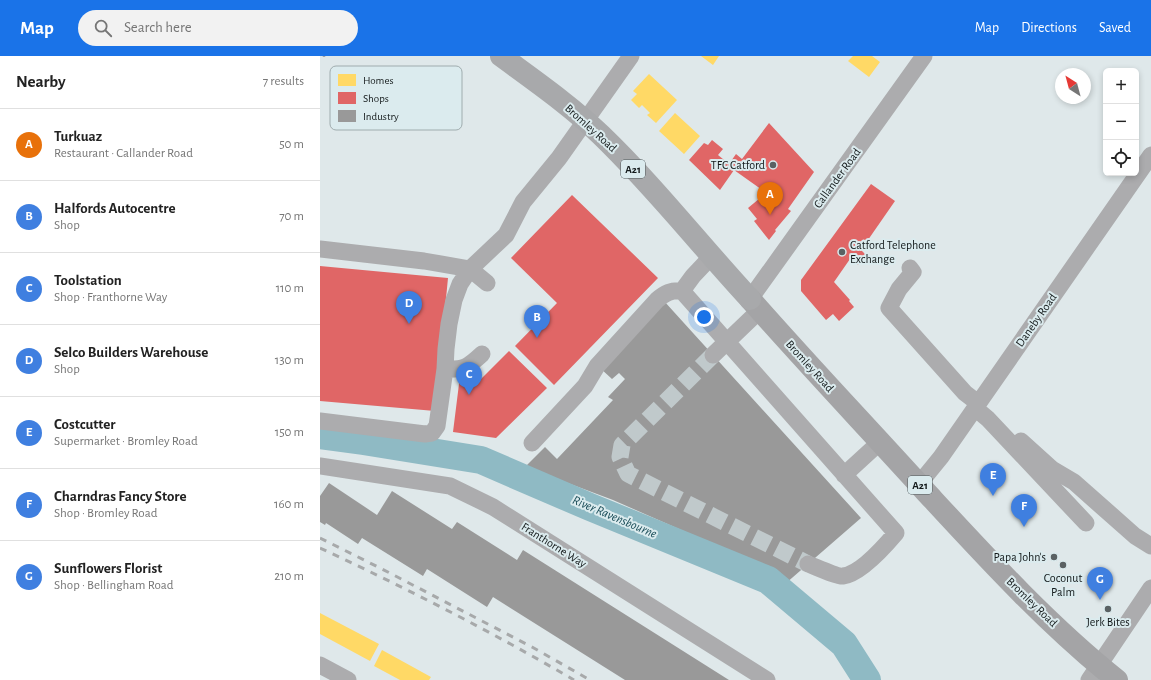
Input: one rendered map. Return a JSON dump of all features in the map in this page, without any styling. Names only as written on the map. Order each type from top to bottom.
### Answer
[{"type":"highway","name":"Bromley Road","points":[[501,56],[585,121],[614,149],[663,201],[755,305]]},
{"type":"main road","name":"Bromley Road","points":[[755,305],[1094,672],[1117,680]]},
{"type":"street","points":[[320,421],[425,434],[432,433],[437,426],[445,369],[446,349],[454,300],[460,284],[470,269],[506,235],[523,202],[559,158],[632,56]]},
{"type":"street","name":"Callander Road","points":[[713,355],[726,342],[755,305],[924,56]]},
{"type":"street","name":"Daneby Road","points":[[919,484],[941,458],[1151,155]]},
{"type":"street","points":[[320,250],[424,261],[470,269],[487,283]]},
{"type":"street","points":[[682,291],[693,276],[711,257]]},
{"type":"street","points":[[910,268],[913,272],[899,290],[889,308],[976,406],[1086,522]]},
{"type":"street","points":[[532,443],[585,386],[597,366],[657,300],[673,290],[682,291],[896,533],[880,551],[852,574],[842,577],[808,564]]},
{"type":"street","points":[[445,369],[458,370],[470,365],[482,354]]},
{"type":"street","points":[[1021,441],[1052,469],[1074,482],[1135,536],[1151,546]]},
{"type":"street","points":[[844,475],[880,442]]},
{"type":"street","name":"Franthorne Way","points":[[320,466],[450,486],[493,507],[767,680]]},
{"type":"street","points":[[1094,672],[1151,588]]},
{"type":"street","points":[[320,665],[348,680]]},
{"type":"building: Homes","points":[[701,56],[719,56],[713,65]]},
{"type":"building: Homes","points":[[853,56],[872,56],[880,62],[869,77],[848,61]]},
{"type":"building: Homes","points":[[649,74],[677,100],[656,123],[647,115],[650,113],[642,105],[639,108],[631,100],[637,94],[633,91]]},
{"type":"building: Homes","points":[[675,113],[700,136],[684,154],[659,131]]},
{"type":"building: Homes","points":[[320,613],[379,644],[370,661],[320,634]]},
{"type":"building: Homes","points":[[382,650],[431,677],[429,680],[400,680],[374,666]]},
{"type":"building: Shops","name":"TFC Catford","points":[[769,123],[814,172],[788,209],[791,211],[775,230],[776,231],[769,240],[754,221],[757,219],[748,208],[765,194],[765,192],[734,170],[720,190],[689,160],[704,143],[708,145],[712,140],[723,149],[718,155],[729,164],[736,154],[742,159]]},
{"type":"building: Shops","name":"Catford Telephone Exchange","points":[[871,184],[895,201],[861,250],[865,254],[858,265],[850,259],[834,282],[850,300],[849,301],[854,307],[839,321],[833,314],[826,320],[801,291],[801,280]]},
{"type":"building: Shops","points":[[572,195],[658,278],[554,385],[515,346],[557,303],[511,258]]},
{"type":"building: Shops","points":[[320,266],[448,278],[435,411],[320,401]]},
{"type":"building: Shops","points":[[509,351],[547,388],[496,438],[453,432],[460,376],[478,382]]},
{"type":"building: Industry","points":[[664,301],[861,518],[785,584],[747,559],[613,500],[525,467],[545,447],[557,459],[613,400],[608,397],[625,379],[619,373],[612,379],[600,368]]},
{"type":"building: Industry","points":[[329,483],[377,515],[392,491],[452,529],[457,522],[517,560],[523,550],[729,680],[625,680],[493,597],[487,607],[427,569],[423,576],[362,538],[358,544],[326,523],[325,525],[320,522],[320,496]]},
{"type":"waterway","name":"River Ravensbourne","points":[[320,435],[481,460],[590,507],[768,580],[844,644],[867,680]]},
{"type":"tunnel","points":[[713,355],[622,445],[620,457],[628,474],[808,564]]},
{"type":"railway","points":[[320,538],[532,647],[590,680]]},
{"type":"railway","points":[[320,548],[448,611],[574,680]]},
{"type":"place","name":"TFC Catford","points":[[773,165]]},
{"type":"place","name":"Turkuaz","points":[[770,215]]},
{"type":"place","name":"Catford Telephone Exchange","points":[[842,252]]},
{"type":"place","name":"Selco Builders Warehouse","points":[[409,324]]},
{"type":"place","name":"Halfords Autocentre","points":[[537,338]]},
{"type":"place","name":"Toolstation","points":[[469,395]]},
{"type":"place","name":"Costcutter","points":[[993,496]]},
{"type":"place","name":"Charndras Fancy Store","points":[[1024,527]]},
{"type":"place","name":"Papa John's","points":[[1054,557]]},
{"type":"place","name":"Coconut Palm","points":[[1063,565]]},
{"type":"place","name":"Sunflowers Florist","points":[[1100,600]]},
{"type":"place","name":"Jerk Bites","points":[[1108,609]]}]
